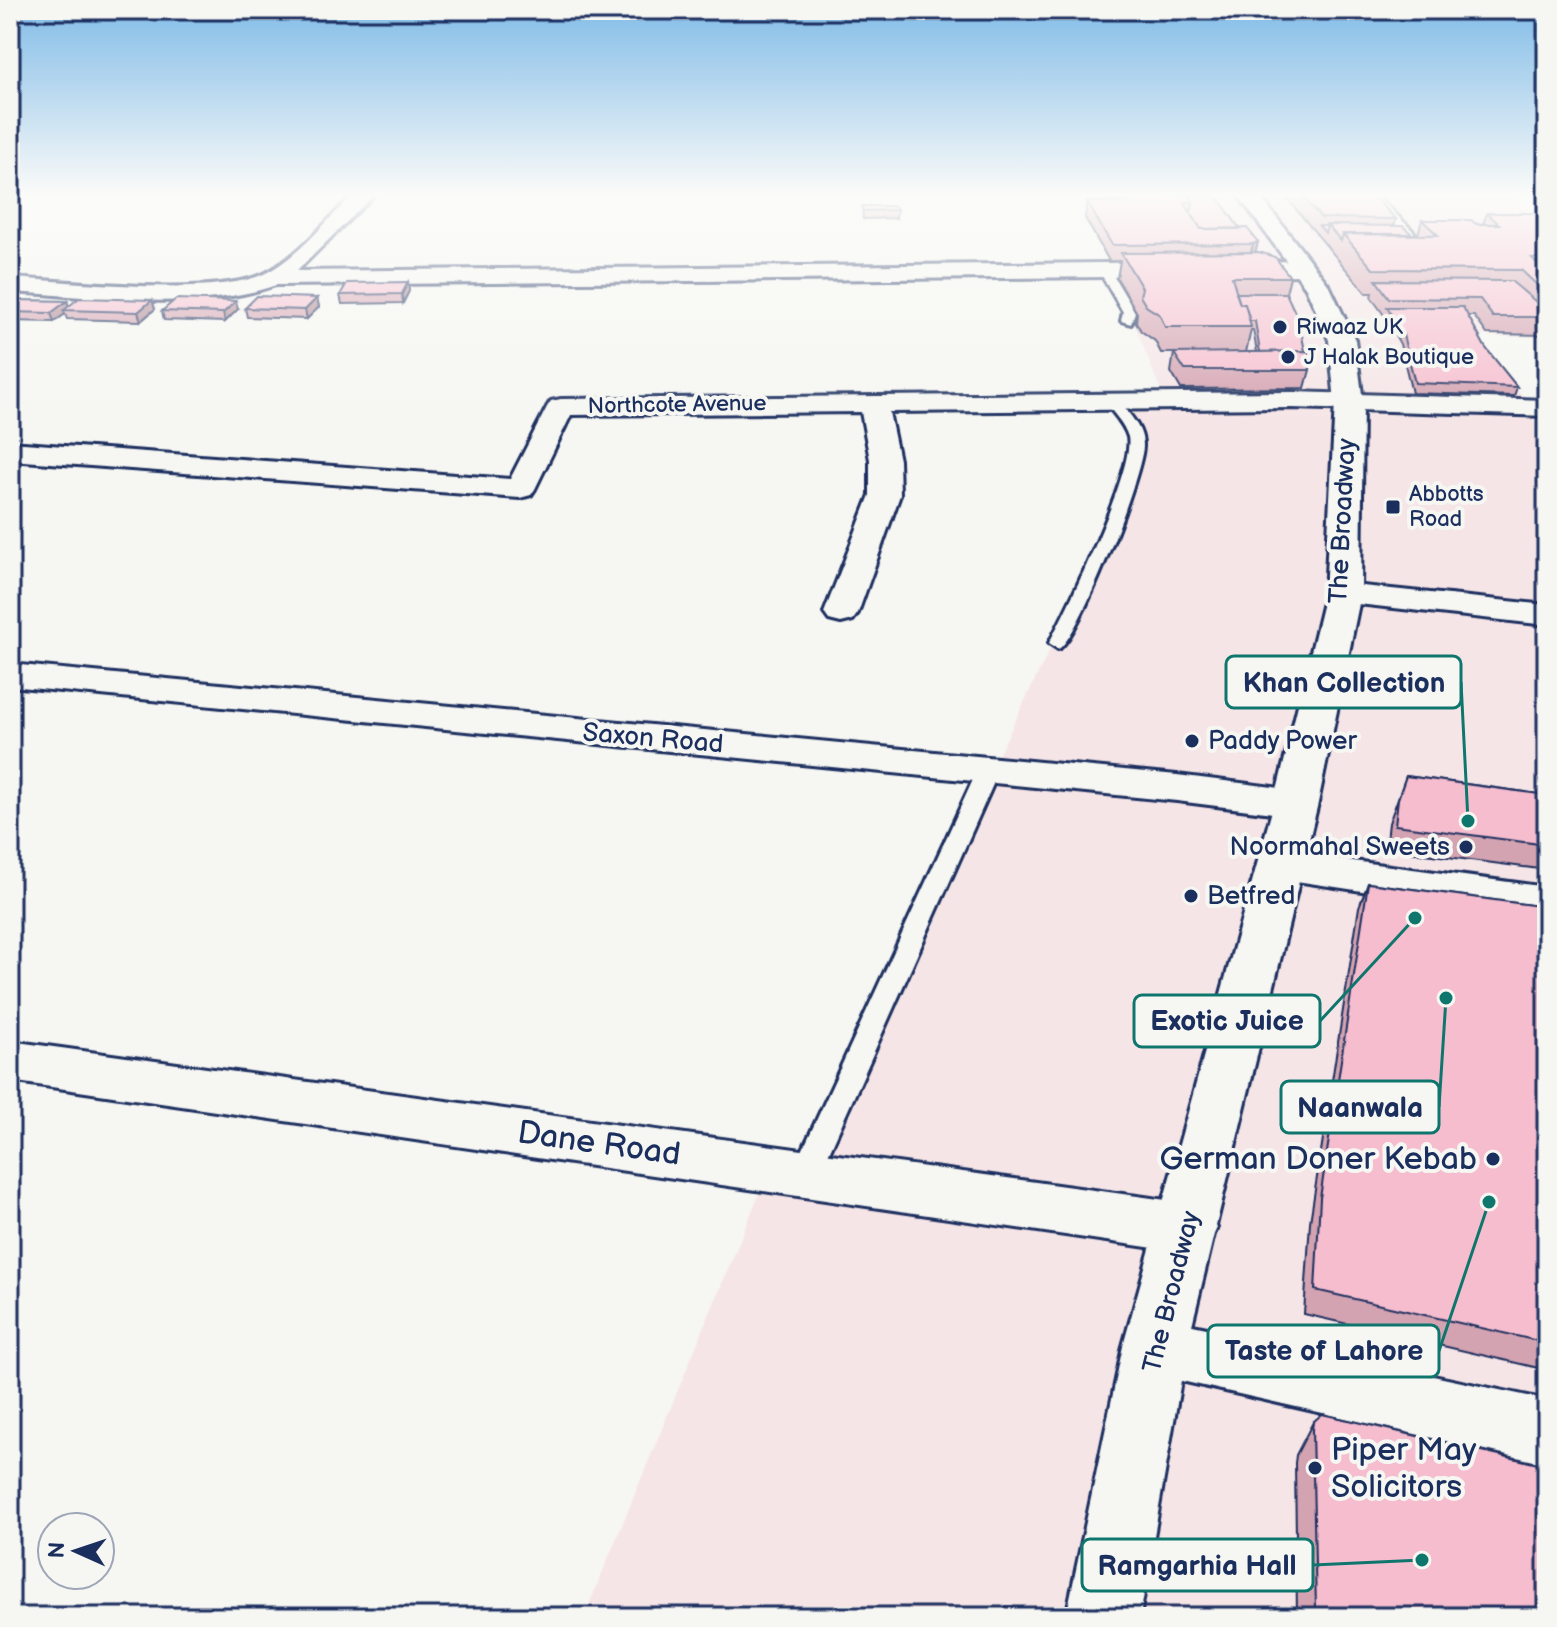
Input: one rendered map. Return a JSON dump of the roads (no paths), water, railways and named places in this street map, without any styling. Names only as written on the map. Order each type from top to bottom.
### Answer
[{"type":"main road","name":"The Broadway","points":[[1103,1617],[1155,1346],[1296,803],[1343,594],[1349,402],[1347,367],[1338,326],[1306,271]]},
{"type":"street","points":[[275,278],[283,271]]},
{"type":"street","points":[[10,285],[206,291],[249,286],[275,278],[927,271]]},
{"type":"street","name":"Northcote Avenue","points":[[10,451],[520,489],[561,407],[1293,400],[1547,408]]},
{"type":"street","points":[[841,613],[885,495],[887,475],[873,403]]},
{"type":"street","points":[[1343,594],[1547,615]]},
{"type":"street","name":"Saxon Road","points":[[10,675],[1177,788],[1296,803]]},
{"type":"street","points":[[1279,866],[1547,903]]},
{"type":"street","name":"Dane Road","points":[[10,1061],[1188,1228]]},
{"type":"street","points":[[1155,1346],[1547,1432]]},
{"type":"lane","points":[[1105,271],[1129,312],[1127,321]]},
{"type":"lane","points":[[1058,643],[1093,571],[1136,453],[1137,440],[1132,428],[1111,401]]},
{"type":"lane","points":[[806,1173],[988,771]]},
{"type":"place","name":"Riwaaz UK","points":[[1280,327]]},
{"type":"place","name":"J Halak Boutique","points":[[1288,357]]},
{"type":"place","name":"Abbotts Road","points":[[1393,507]]},
{"type":"place","name":"Paddy Power","points":[[1192,741]]},
{"type":"place","name":"Khan Collection","points":[[1468,821]]},
{"type":"place","name":"Noormahal Sweets","points":[[1466,847]]},
{"type":"place","name":"Betfred","points":[[1191,896]]},
{"type":"place","name":"Exotic Juice","points":[[1415,918]]},
{"type":"place","name":"Naanwala","points":[[1446,998]]},
{"type":"place","name":"German Doner Kebab","points":[[1493,1159]]},
{"type":"place","name":"Taste of Lahore","points":[[1489,1202]]},
{"type":"place","name":"Piper May Solicitors","points":[[1315,1468]]},
{"type":"place","name":"Ramgarhia Hall","points":[[1422,1560]]}]
